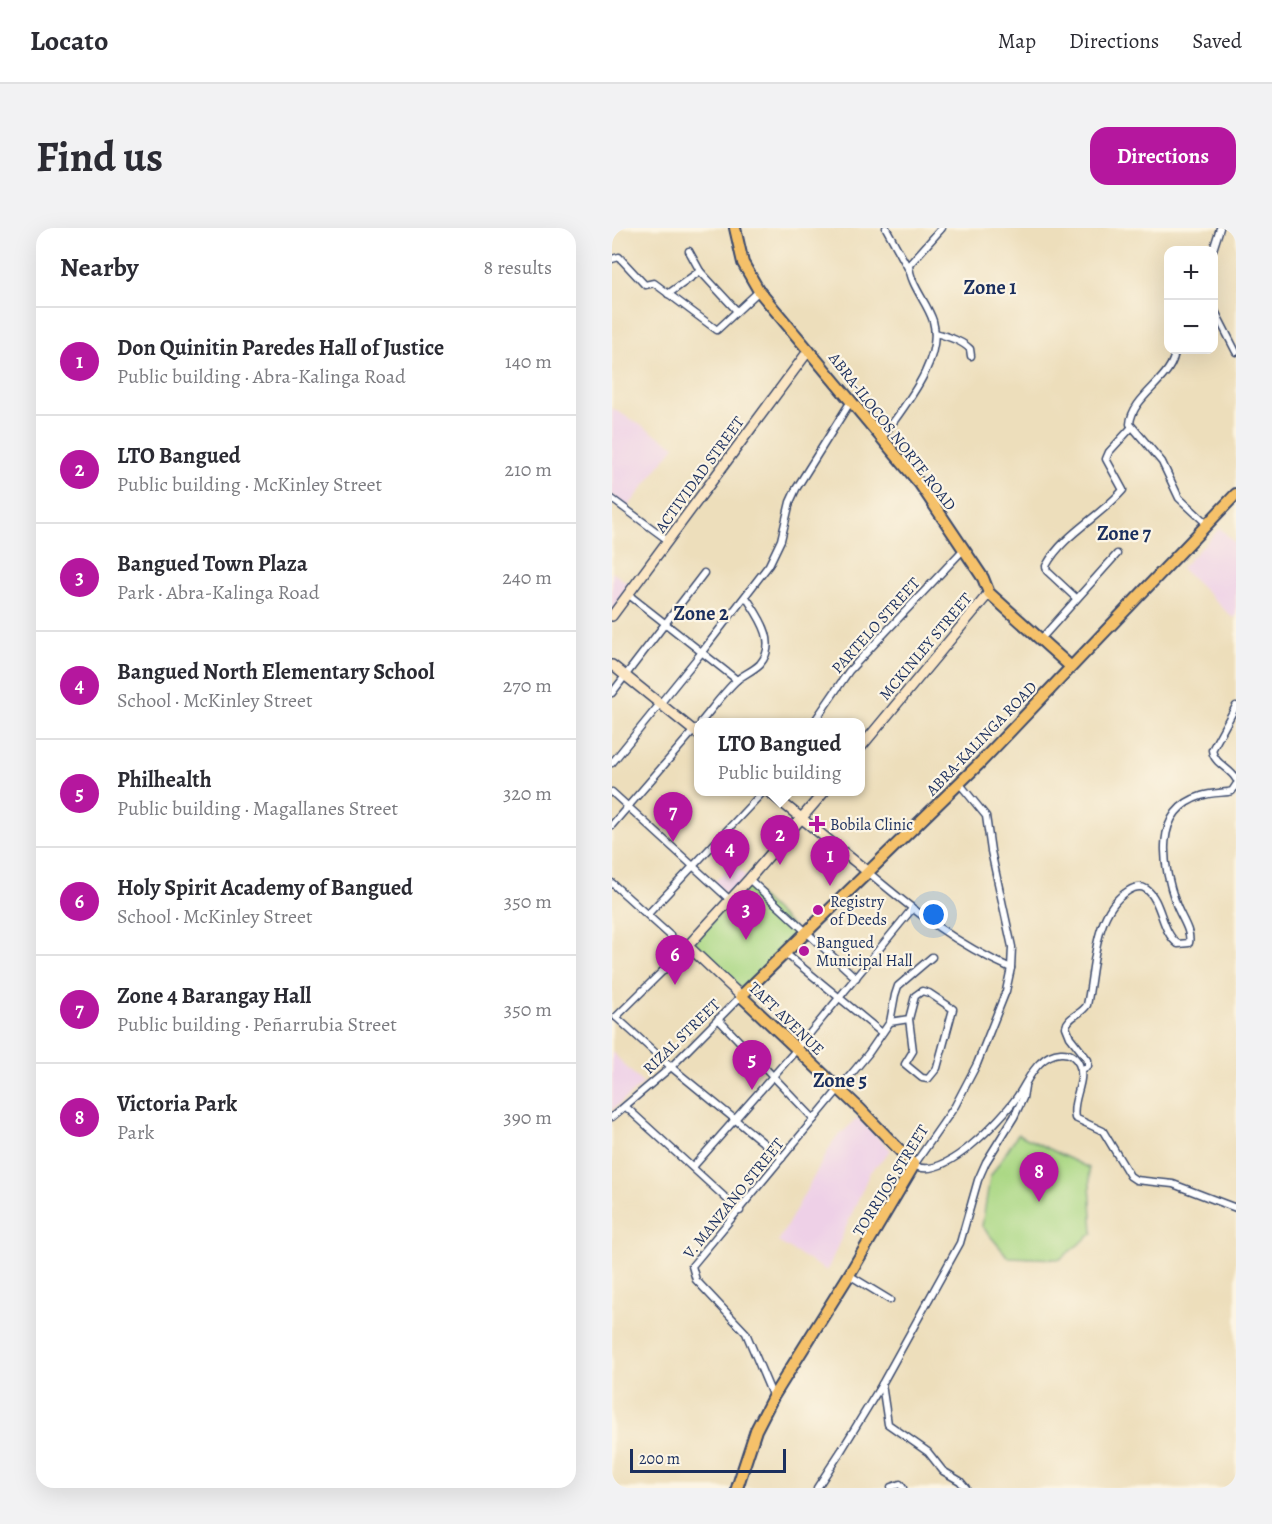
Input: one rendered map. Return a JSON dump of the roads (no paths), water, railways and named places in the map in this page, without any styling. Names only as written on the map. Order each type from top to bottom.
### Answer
[{"type":"main road","name":"ABRA-ILOCOS NORTE ROAD","points":[[735,228],[743,263],[759,291],[851,400],[934,504],[994,600],[1070,666]]},
{"type":"main road","name":"ABRA-KALINGA ROAD","points":[[741,996],[959,783],[1236,494]]},
{"type":"main road","name":"TAFT AVENUE","points":[[741,996],[840,1090],[914,1165]]},
{"type":"main road","name":"TORRIJOS STREET","points":[[737,1488],[756,1430],[773,1397],[914,1165]]},
{"type":"street","points":[[882,438],[927,368],[931,359],[934,333],[933,321],[909,269],[886,228]]},
{"type":"street","points":[[909,269],[909,264],[942,228]]},
{"type":"street","points":[[1215,246],[1220,228]]},
{"type":"street","points":[[689,251],[700,271],[737,311]]},
{"type":"street","points":[[612,259],[619,257],[645,285],[654,283],[717,330],[759,291]]},
{"type":"street","points":[[668,294],[700,271]]},
{"type":"street","points":[[1218,317],[1236,352]]},
{"type":"street","points":[[934,333],[965,344],[970,349],[970,356]]},
{"type":"street","name":"ACTIVIDAD STREET","points":[[612,616],[809,350]]},
{"type":"street","points":[[1076,598],[1047,571],[1046,566],[1068,540],[1122,492],[1122,486],[1106,459],[1131,428],[1131,417],[1172,362],[1174,354]]},
{"type":"street","points":[[612,763],[746,597],[769,565],[781,540],[790,502],[796,489],[851,400]]},
{"type":"street","points":[[1131,428],[1162,462],[1179,498],[1207,524]]},
{"type":"street","points":[[612,499],[669,541]]},
{"type":"street","name":"PARTELO STREET","points":[[817,718],[849,671],[963,550]]},
{"type":"street","points":[[1041,639],[1116,554]]},
{"type":"street","points":[[612,693],[704,573]]},
{"type":"street","name":"MCKINLEY STREET","points":[[865,742],[989,592]]},
{"type":"street","points":[[629,595],[737,680]]},
{"type":"street","points":[[706,718],[737,680],[758,666],[766,653],[768,639],[761,621],[746,597]]},
{"type":"street","points":[[612,665],[660,704],[694,725]]},
{"type":"street","points":[[1236,706],[1212,750],[1215,759],[1236,779]]},
{"type":"street","points":[[612,825],[694,733]]},
{"type":"street","name":"TORRIJOS STREET","points":[[914,1165],[955,1106],[977,1064],[1006,991],[1011,968],[1011,947],[986,816],[959,783]]},
{"type":"street","points":[[1081,1070],[1088,1066],[1088,1060],[1070,1037],[1066,1027],[1070,1019],[1084,1010],[1087,1005],[1105,915],[1123,894],[1134,887],[1142,887],[1154,900],[1171,938],[1178,944],[1189,944],[1188,933],[1171,886],[1166,858],[1166,828],[1174,813],[1192,799],[1203,795],[1228,792],[1236,785]]},
{"type":"street","points":[[612,792],[729,899]]},
{"type":"street","points":[[648,914],[759,796]]},
{"type":"street","points":[[774,796],[912,909],[974,950],[1011,968]]},
{"type":"street","points":[[782,1158],[614,1017],[686,947],[749,879],[820,796]]},
{"type":"street","points":[[749,879],[856,978]]},
{"type":"street","name":"TAFT AVENUE","points":[[612,883],[741,996]]},
{"type":"street","points":[[693,1167],[797,1049],[912,909]]},
{"type":"street","points":[[785,953],[882,1033]]},
{"type":"street","points":[[909,1019],[890,1022],[898,986],[932,957]]},
{"type":"street","points":[[922,991],[953,1008],[937,1068],[927,1079],[922,1078],[905,1064],[913,1051],[909,1019],[915,996],[922,991]]},
{"type":"street","name":"RIZAL STREET","points":[[612,1117],[671,1067],[741,996]]},
{"type":"street","points":[[629,1004],[624,1018],[631,1031]]},
{"type":"street","points":[[718,1019],[771,1077],[814,1119]]},
{"type":"street","name":"V. MANZANO STREET","points":[[773,1397],[746,1333],[699,1284],[692,1271],[695,1262],[840,1090],[890,1022]]},
{"type":"street","points":[[914,1165],[919,1168],[930,1168],[947,1162],[965,1150],[997,1121],[1039,1063],[1058,1052],[1076,1059],[1081,1070],[1082,1078],[1073,1106],[1075,1118],[1102,1131],[1130,1176],[1136,1180],[1173,1184],[1236,1208]]},
{"type":"street","points":[[817,1488],[882,1384],[960,1243],[978,1179],[986,1161],[1014,1117],[1023,1098],[1026,1083]]},
{"type":"street","points":[[626,1107],[740,1211]]},
{"type":"street","points":[[849,1275],[890,1300]]},
{"type":"street","points":[[882,1384],[888,1424],[928,1452],[943,1470],[960,1481],[966,1488]]},
{"type":"street","points":[[891,1487],[900,1484],[903,1488]]},
{"type":"place","name":"Bobila Clinic","points":[[817,824]]},
{"type":"place","name":"Zone 4 Barangay Hall","points":[[673,842]]},
{"type":"place","name":"LTO Bangued","points":[[780,865]]},
{"type":"place","name":"Bangued North Elementary School","points":[[730,879]]},
{"type":"place","name":"Don Quinitin Paredes Hall of Justice","points":[[830,886]]},
{"type":"place","name":"Registry of Deeds","points":[[818,910]]},
{"type":"place","name":"Bangued Town Plaza","points":[[746,940]]},
{"type":"place","name":"Bangued Municipal Hall","points":[[804,951]]},
{"type":"place","name":"Holy Spirit Academy of Bangued","points":[[675,985]]},
{"type":"place","name":"Philhealth","points":[[752,1090]]},
{"type":"place","name":"Victoria Park","points":[[1039,1202]]},
{"type":"district","name":"Zone 1","points":[[990,287]]},
{"type":"district","name":"Zone 7","points":[[1124,533]]},
{"type":"district","name":"Zone 2","points":[[701,613]]},
{"type":"district","name":"Zone 5","points":[[840,1080]]}]
